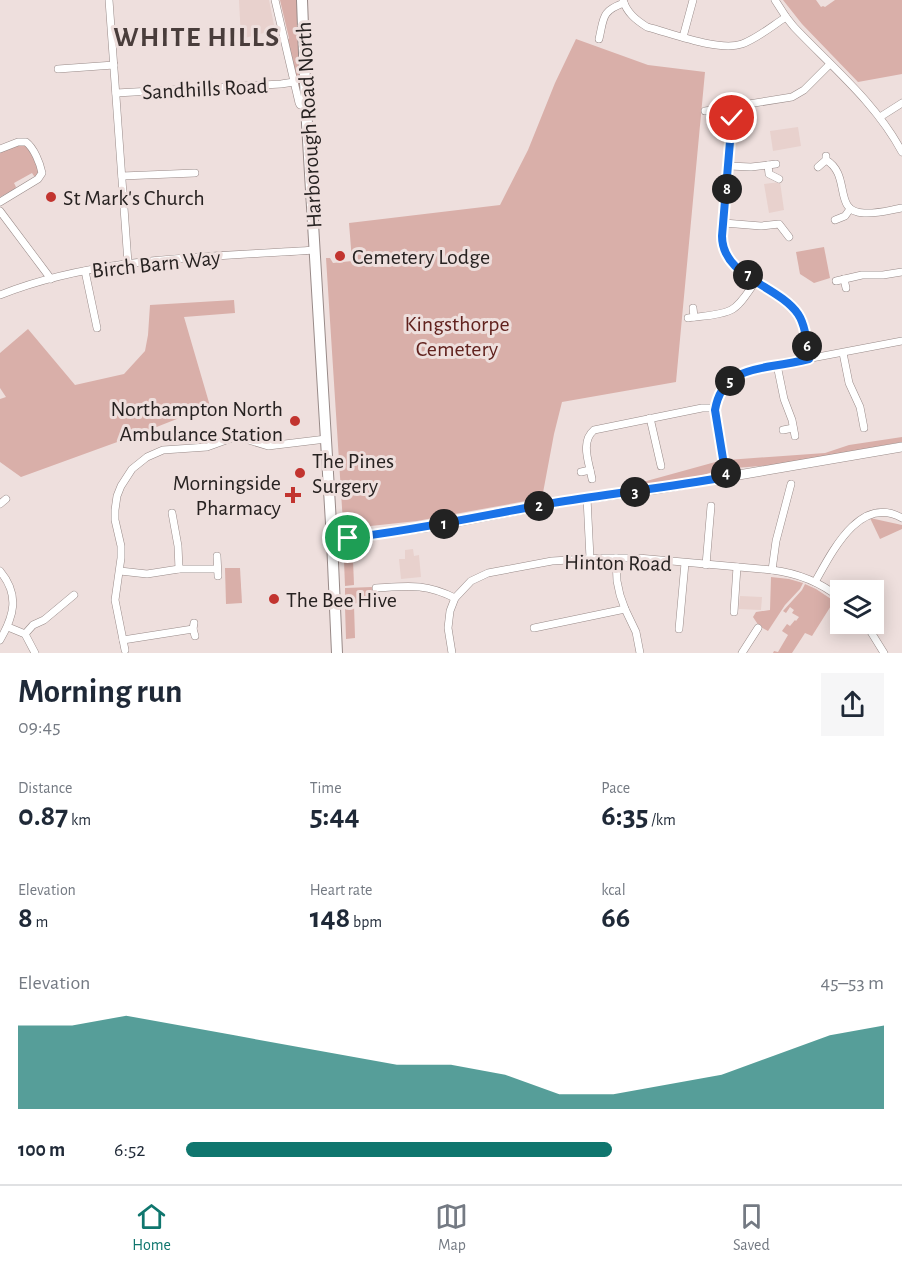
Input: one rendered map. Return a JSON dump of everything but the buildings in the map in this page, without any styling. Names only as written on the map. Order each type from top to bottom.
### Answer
[{"type":"highway","name":"Harborough Road North","points":[[302,0],[337,653]]},
{"type":"main road","points":[[332,540],[435,526],[587,498],[657,489],[902,447]]},
{"type":"street","points":[[110,0],[128,263]]},
{"type":"street","points":[[275,0],[300,104],[306,106]]},
{"type":"street","points":[[683,37],[693,0]]},
{"type":"street","points":[[775,0],[786,16],[880,117],[902,152]]},
{"type":"street","points":[[599,39],[606,13],[624,2],[628,12],[647,27],[720,46],[735,46],[750,41],[786,16]]},
{"type":"street","points":[[705,111],[778,100],[796,95],[830,64]]},
{"type":"street","points":[[58,69],[114,65]]},
{"type":"street","name":"Sandhills Road","points":[[116,93],[294,82]]},
{"type":"street","points":[[880,117],[902,103]]},
{"type":"street","points":[[731,107],[732,125],[722,242],[725,252],[733,264],[788,304],[800,316],[809,359]]},
{"type":"street","points":[[0,149],[18,142],[26,142],[42,173],[38,179],[0,202]]},
{"type":"street","points":[[818,167],[826,158],[833,165],[838,172],[844,197],[850,209],[856,212],[866,213],[902,208]]},
{"type":"street","points":[[729,166],[772,165],[769,174],[778,179]]},
{"type":"street","points":[[122,176],[195,172]]},
{"type":"street","points":[[835,220],[845,216],[850,209]]},
{"type":"street","points":[[0,211],[51,279]]},
{"type":"street","points":[[724,223],[761,226],[778,224],[789,237]]},
{"type":"street","name":"Birch Barn Way","points":[[0,295],[51,279],[128,263],[315,250]]},
{"type":"street","points":[[85,271],[97,328]]},
{"type":"street","points":[[846,288],[840,280],[862,275],[902,272]]},
{"type":"street","points":[[693,308],[691,317],[731,310],[756,281]]},
{"type":"street","points":[[726,477],[715,408],[724,387],[735,377],[749,370],[902,342]]},
{"type":"street","points":[[843,353],[849,383],[860,407],[861,425]]},
{"type":"street","points":[[777,365],[795,436]]},
{"type":"street","points":[[592,479],[586,445],[591,432],[599,428],[650,418],[702,408],[715,408]]},
{"type":"street","points":[[650,418],[655,458],[661,466]]},
{"type":"street","points":[[783,430],[794,428]]},
{"type":"street","points":[[125,650],[115,600],[121,546],[115,516],[117,495],[127,475],[136,465],[163,450],[207,447],[237,438],[268,446],[326,439]]},
{"type":"street","points":[[581,472],[590,470]]},
{"type":"street","points":[[772,570],[776,541],[787,513],[791,484]]},
{"type":"street","points":[[587,498],[590,558]]},
{"type":"street","points":[[706,565],[711,506]]},
{"type":"street","points":[[815,582],[841,540],[862,518],[878,512],[891,513],[902,518]]},
{"type":"street","points":[[172,513],[178,546],[179,569]]},
{"type":"street","points":[[120,571],[153,574],[179,569],[218,573],[217,556]]},
{"type":"street","name":"Hinton Road","points":[[455,598],[471,581],[488,573],[552,561],[590,558],[772,570],[791,573],[815,582],[830,592]]},
{"type":"street","points":[[616,558],[618,588],[636,632],[640,653]]},
{"type":"street","points":[[679,629],[685,563]]},
{"type":"street","points":[[726,605],[734,609],[737,567]]},
{"type":"street","points":[[0,571],[12,594],[13,610],[8,627],[0,640]]},
{"type":"street","points":[[376,588],[420,586],[441,591],[455,598],[450,611],[448,628],[452,653]]},
{"type":"street","points":[[387,587],[388,596]]},
{"type":"street","points":[[25,634],[33,625],[44,620],[74,595]]},
{"type":"street","points":[[534,628],[625,609]]},
{"type":"street","points":[[8,627],[25,634],[35,653]]},
{"type":"street","points":[[742,653],[758,628]]},
{"type":"street","points":[[123,640],[194,629]]},
{"type":"street","points":[[872,634],[884,653]]},
{"type":"shaded area","points":[[239,0],[269,0],[275,30],[241,39]]},
{"type":"shaded area","points":[[798,127],[801,146],[773,151],[770,131]]},
{"type":"shaded area","points":[[780,182],[784,210],[769,213],[764,184]]},
{"type":"shaded area","points":[[413,549],[414,556],[419,555],[421,577],[401,579],[399,559],[405,559],[405,550]]},
{"type":"shaded area","points":[[740,596],[762,597],[761,610],[739,609]]},
{"type":"green space","points":[[280,0],[298,0],[301,95],[287,41],[289,38]]},
{"type":"green space","points":[[783,0],[816,0],[821,7],[825,7],[835,0],[902,0],[902,74],[858,82],[802,24]]},
{"type":"green space","name":"Kingsthorpe Cemetery","points":[[576,39],[648,65],[705,72],[676,382],[562,402],[542,498],[417,521],[352,528],[346,526],[343,523],[326,258],[330,258],[333,263],[352,261],[349,223],[500,205],[528,150],[555,83]]},
{"type":"green space","points":[[21,144],[28,146],[39,170],[37,176],[32,173],[14,183],[15,189],[0,197],[0,152]]},
{"type":"green space","points":[[824,247],[830,278],[814,283],[800,274],[796,252]]},
{"type":"green space","points":[[234,300],[235,313],[184,317],[210,406],[21,477],[0,462],[0,399],[6,397],[0,388],[0,353],[28,329],[75,385],[124,374],[145,351],[150,305]]},
{"type":"green space","points":[[902,437],[902,442],[774,465],[735,468],[730,466],[727,460],[825,453],[849,445]]},
{"type":"green space","points":[[719,461],[718,469],[695,478],[662,485],[632,485]]},
{"type":"green space","points":[[870,518],[902,525],[902,529],[880,539]]},
{"type":"green space","points":[[353,560],[354,585],[345,586],[344,561]]},
{"type":"green space","points":[[225,568],[240,568],[242,603],[226,604]]},
{"type":"green space","points":[[771,577],[803,583],[768,631],[759,626],[753,617],[756,612],[770,610]]},
{"type":"green space","points":[[805,584],[816,589],[830,598],[830,607],[812,636],[805,633],[792,653],[773,653],[778,652],[788,635],[782,631],[787,624],[790,626],[799,617],[792,613],[794,610],[790,607],[786,613],[783,611]]},
{"type":"green space","points":[[372,587],[373,602],[345,604],[345,588]]},
{"type":"green space","points":[[345,606],[354,606],[355,638],[346,639]]},
{"type":"place","name":"St Mark's Church","points":[[51,197]]},
{"type":"place","name":"Cemetery Lodge","points":[[340,256]]},
{"type":"place","name":"Northampton North Ambulance Station","points":[[295,421]]},
{"type":"place","name":"The Pines Surgery","points":[[300,473]]},
{"type":"place","name":"Morningside Pharmacy","points":[[293,495]]},
{"type":"place","name":"The Bee Hive","points":[[274,599]]},
{"type":"district","name":"WHITE HILLS","points":[[197,36]]},
{"type":"route","points":[[348,538],[435,526],[566,501],[726,477],[715,415],[717,401],[724,387],[729,381],[749,370],[809,359],[800,316],[782,299],[733,264],[723,247],[732,118]]}]
